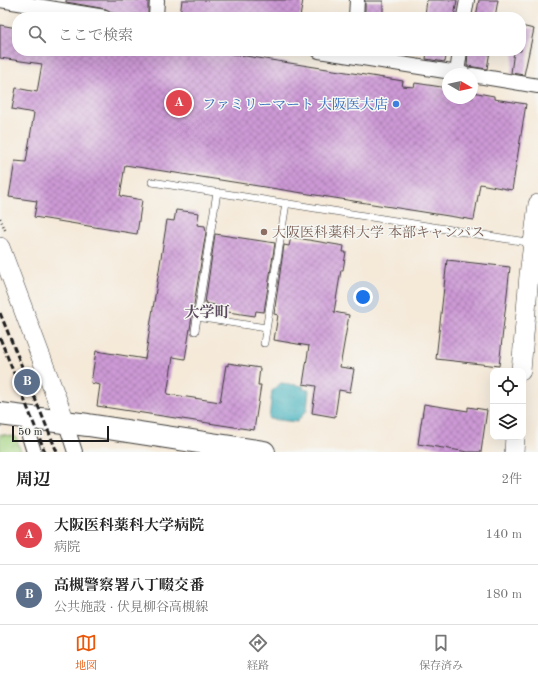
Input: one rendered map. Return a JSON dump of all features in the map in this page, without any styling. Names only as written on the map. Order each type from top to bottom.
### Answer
[{"type":"main road","points":[[0,414],[66,424],[88,425],[264,452]]},
{"type":"street","points":[[0,0],[62,5],[87,12]]},
{"type":"street","points":[[156,12],[157,0]]},
{"type":"street","points":[[356,12],[357,0]]},
{"type":"street","points":[[465,12],[467,0]]},
{"type":"street","points":[[364,56],[442,70]]},
{"type":"street","points":[[460,56],[461,68]]},
{"type":"street","points":[[478,76],[538,86]]},
{"type":"street","points":[[521,368],[538,204]]},
{"type":"street","points":[[0,247],[75,452]]},
{"type":"street","points":[[30,419],[29,436],[34,452]]},
{"type":"street","points":[[514,452],[515,440]]},
{"type":"lane","points":[[152,182],[533,243]]},
{"type":"lane","points":[[195,331],[217,192]]},
{"type":"lane","points":[[264,342],[286,203]]},
{"type":"lane","points":[[197,317],[266,328]]},
{"type":"green space","points":[[0,434],[16,437],[21,452],[0,452]]},
{"type":"water","points":[[281,383],[304,386],[303,389],[309,390],[307,410],[297,422],[269,419],[272,391]]},
{"type":"building","points":[[66,0],[148,0],[148,12],[110,12],[106,9],[66,2]]},
{"type":"building","points":[[182,0],[303,0],[301,12],[180,12]]},
{"type":"building","points":[[427,0],[457,0],[455,12],[425,12]]},
{"type":"building","points":[[479,0],[498,0],[496,12],[477,12]]},
{"type":"building","points":[[365,1],[383,1],[383,12],[365,12]]},
{"type":"building","points":[[0,25],[12,27],[12,56],[246,56],[403,81],[402,86],[414,87],[415,83],[442,87],[442,104],[478,104],[478,93],[494,96],[494,99],[526,104],[512,190],[480,184],[474,220],[125,165],[120,196],[142,200],[137,234],[34,217],[37,201],[9,197],[15,161],[26,162],[34,113],[12,109],[16,88],[37,92],[42,64],[0,58]]},
{"type":"building","points":[[526,27],[534,29],[524,75],[511,73],[513,56],[526,56]]},
{"type":"building","points":[[426,56],[446,56],[445,62],[426,59]]},
{"type":"building","points":[[468,56],[489,56],[487,69],[467,66]]},
{"type":"building","points":[[176,210],[199,213],[197,225],[205,226],[206,232],[185,359],[173,357],[167,394],[220,402],[226,365],[228,366],[228,363],[260,368],[258,385],[261,385],[254,430],[97,406],[100,385],[91,383],[96,351],[145,359],[167,220],[174,221]]},
{"type":"building","points":[[215,234],[275,243],[264,312],[256,311],[255,316],[214,310],[215,305],[205,303]]},
{"type":"building","points":[[291,237],[344,246],[343,252],[346,252],[343,270],[341,270],[334,312],[349,315],[340,367],[354,369],[350,392],[339,390],[335,417],[312,413],[316,386],[303,384],[309,346],[274,340],[278,315],[274,314],[284,245],[289,246]]},
{"type":"building","points":[[447,260],[510,267],[499,366],[436,359]]},
{"type":"building","points":[[34,374],[38,384],[21,391],[17,380]]},
{"type":"building","points":[[424,404],[468,411],[468,407],[487,410],[481,452],[468,452],[418,444]]},
{"type":"railway","points":[[0,313],[57,452]]},
{"type":"railway","points":[[0,338],[45,452]]},
{"type":"place","name":"大阪医科薬科大学病院","points":[[179,103]]},
{"type":"place","name":"ファミリーマート 大阪医大店","points":[[396,104]]},
{"type":"place","name":"大阪医科薬科大学 本部キャンパス","points":[[264,232]]},
{"type":"place","name":"高槻警察署八丁畷交番","points":[[27,382]]},
{"type":"district","name":"大学町","points":[[207,312]]}]
